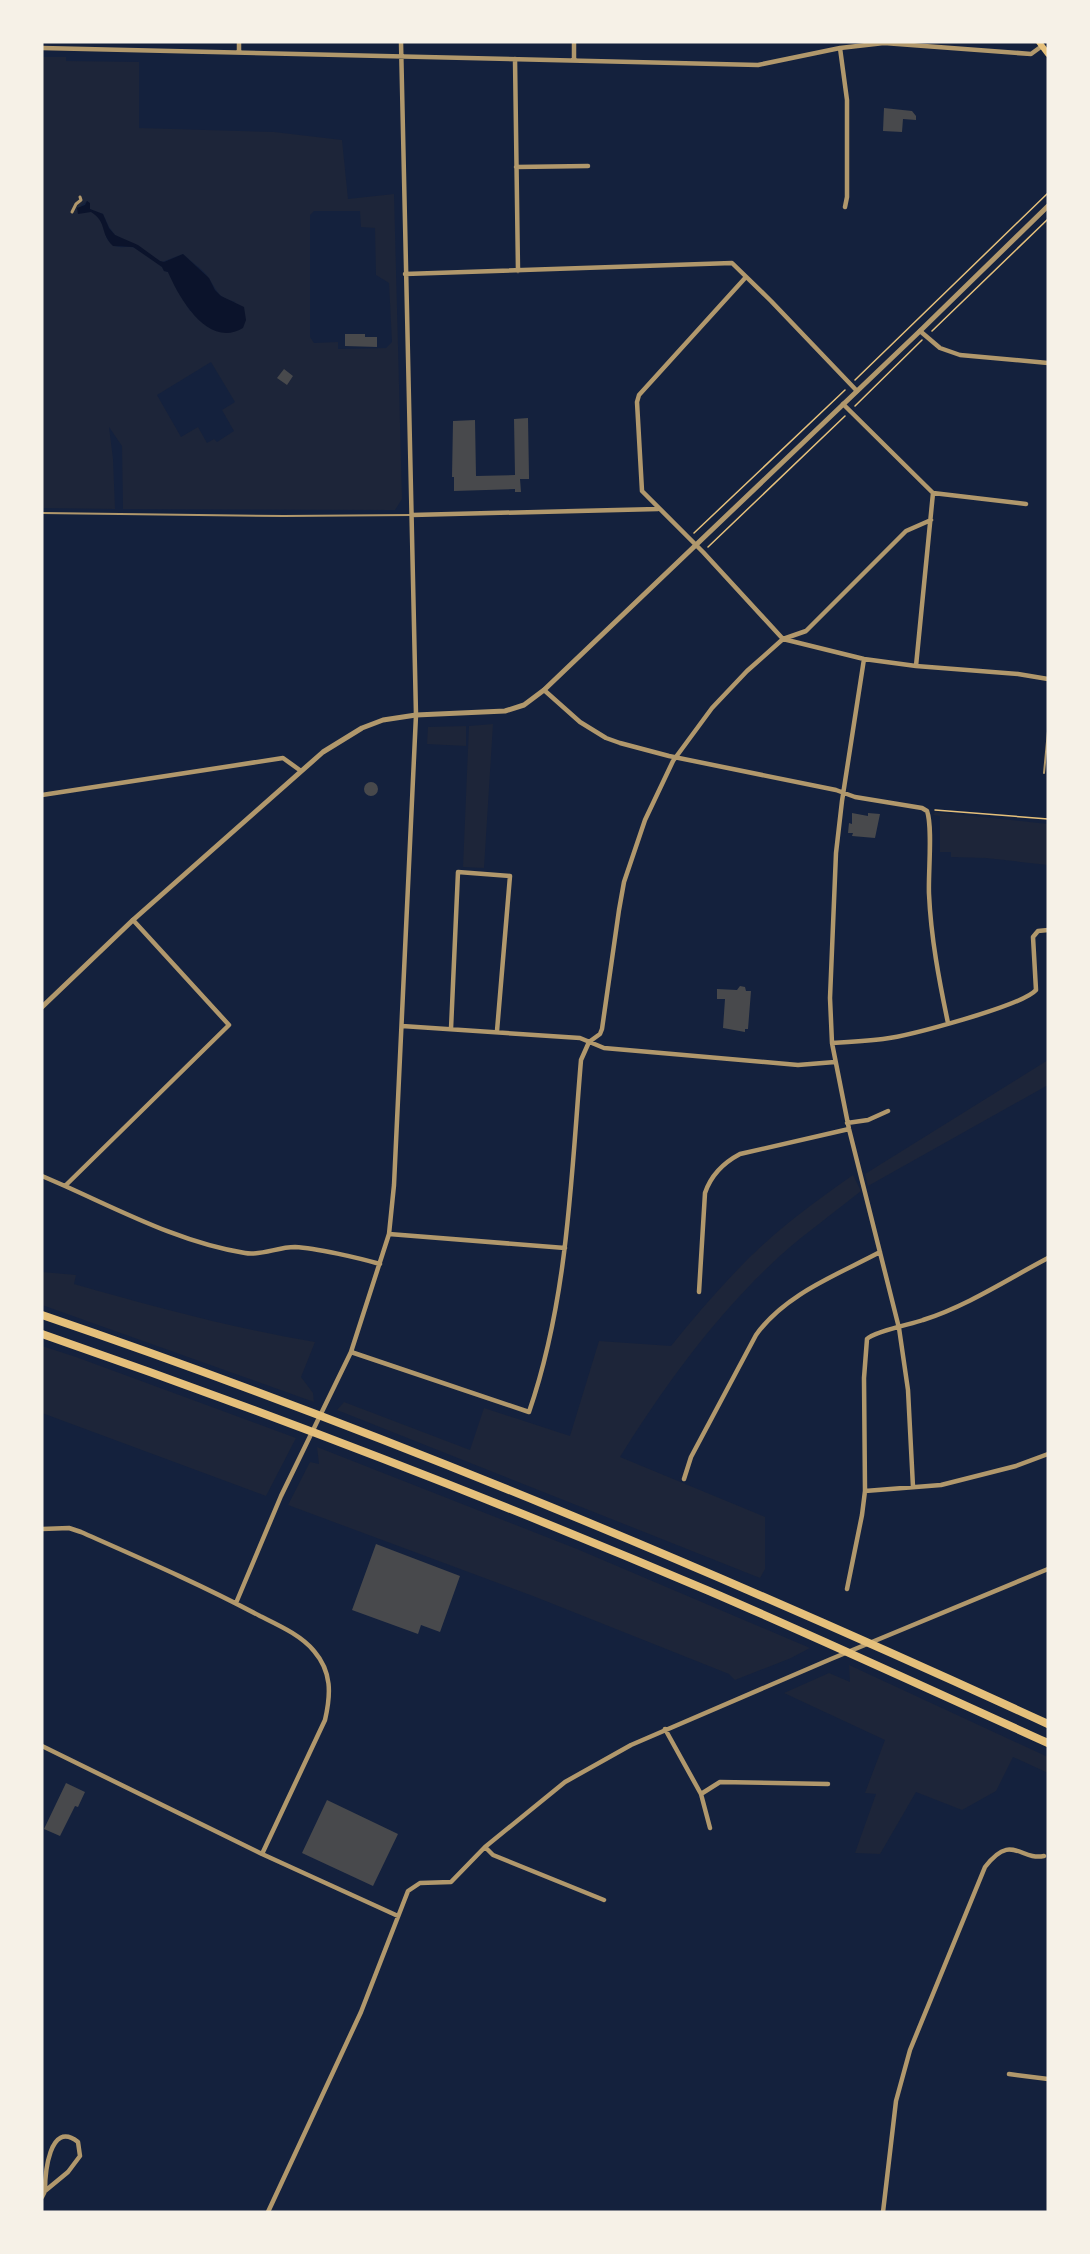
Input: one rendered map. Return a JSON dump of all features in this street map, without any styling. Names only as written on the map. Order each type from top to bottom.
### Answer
[{"type":"highway","points":[[42,1315],[335,1422],[597,1525],[842,1630],[1048,1724]]},
{"type":"highway","points":[[42,1334],[328,1438],[554,1527],[711,1592],[1048,1743]]},
{"type":"main road","points":[[1041,44],[1048,54]]},
{"type":"street","points":[[82,42],[82,49]]},
{"type":"street","points":[[239,42],[239,52]]},
{"type":"street","points":[[236,1603],[282,1496],[351,1352],[388,1234],[394,1185],[416,715],[401,42]]},
{"type":"street","points":[[574,42],[574,60]]},
{"type":"street","points":[[42,48],[758,65],[840,48],[884,43],[1031,54],[1041,44]]},
{"type":"street","points":[[840,48],[847,100],[847,197],[845,207]]},
{"type":"street","points":[[515,58],[518,271]]},
{"type":"street","points":[[516,168],[588,166]]},
{"type":"street","points":[[72,212],[81,200],[80,197]]},
{"type":"street","points":[[42,1007],[133,920],[323,752],[362,728],[383,720],[416,715],[505,711],[524,705],[544,690],[1048,206]]},
{"type":"street","points":[[405,274],[732,263],[857,391]]},
{"type":"street","points":[[746,277],[639,395],[637,402],[642,491],[703,552],[783,639],[864,659],[1048,679]]},
{"type":"street","points":[[920,331],[940,348],[960,355],[1048,363]]},
{"type":"street","points":[[843,404],[933,493],[1026,504]]},
{"type":"street","points":[[915,666],[933,493]]},
{"type":"street","points":[[412,514],[658,509]]},
{"type":"street","points":[[351,1352],[529,1412],[549,1346],[558,1301],[565,1248],[581,1060],[588,1042],[600,1034],[602,1029],[619,910],[627,873],[658,789],[676,757],[712,708],[747,672],[783,639],[806,631],[906,531],[931,520]]},
{"type":"street","points":[[864,659],[836,853],[831,933],[832,1043],[848,1126],[899,1328],[908,1390],[913,1487]]},
{"type":"street","points":[[544,690],[580,722],[606,738],[676,757],[922,808],[927,811],[932,933],[948,1023]]},
{"type":"street","points":[[42,795],[283,758],[301,771]]},
{"type":"street","points":[[451,1029],[458,872],[510,876],[497,1031]]},
{"type":"street","points":[[65,1186],[229,1025],[133,920]]},
{"type":"street","points":[[832,1043],[884,1039],[948,1023],[1031,995],[1036,990],[1033,937],[1038,931],[1048,930]]},
{"type":"street","points":[[402,1026],[580,1038],[604,1048],[798,1065],[835,1062]]},
{"type":"street","points":[[699,1292],[705,1193],[710,1180],[729,1160],[740,1154],[868,1120],[888,1111]]},
{"type":"street","points":[[42,1176],[192,1240],[246,1254],[261,1254],[296,1247],[380,1264]]},
{"type":"street","points":[[388,1234],[565,1248]]},
{"type":"street","points":[[684,1479],[696,1448],[756,1335],[765,1323],[786,1303],[880,1252]]},
{"type":"street","points":[[847,1588],[865,1491],[866,1343],[872,1334],[933,1317],[1048,1257]]},
{"type":"street","points":[[865,1491],[941,1485],[971,1479],[1048,1454]]},
{"type":"street","points":[[42,1529],[69,1528],[81,1532],[236,1603],[297,1637],[314,1650],[325,1667],[330,1684],[330,1702],[325,1720],[262,1854]]},
{"type":"street","points":[[268,2212],[361,2012],[408,1891],[420,1883],[451,1882],[485,1847],[565,1782],[631,1744],[1048,1569]]},
{"type":"street","points":[[665,1729],[701,1794],[710,1828]]},
{"type":"street","points":[[42,1746],[262,1854],[398,1916]]},
{"type":"street","points":[[701,1794],[720,1782],[828,1784]]},
{"type":"street","points":[[485,1847],[493,1855],[604,1900]]},
{"type":"street","points":[[884,2212],[896,2101],[910,2050],[985,1867],[999,1853],[1009,1850],[1017,1849],[1038,1857],[1044,1856]]},
{"type":"street","points":[[1009,2074],[1048,2079]]},
{"type":"street","points":[[42,2197],[45,2191],[68,2172],[80,2156],[78,2142],[72,2137],[66,2136],[53,2145],[45,2174],[45,2191]]},
{"type":"lane","points":[[42,513],[284,516],[412,514]]},
{"type":"lane","points":[[1044,773],[1048,731]]},
{"type":"path","points":[[689,539],[1048,193]]},
{"type":"path","points":[[703,552],[1048,219]]},
{"type":"path","points":[[927,811],[981,812],[1048,819]]},
{"type":"shaded area","points":[[42,57],[66,57],[66,61],[139,62],[139,128],[274,132],[342,140],[348,199],[394,194],[402,499],[395,510],[123,509],[122,446],[109,427],[115,509],[42,508]],"holes":[[[87,201],[90,204],[89,209],[103,214],[115,235],[162,262],[183,254],[206,274],[221,296],[236,302],[190,311],[168,272],[139,250],[132,247],[117,247],[109,242],[99,217],[80,206]],[[314,211],[360,211],[361,227],[375,228],[376,275],[389,283],[392,342],[386,348],[338,349],[338,342],[314,343],[310,337],[310,215]],[[211,362],[235,402],[222,410],[234,431],[217,442],[214,439],[207,443],[198,427],[181,437],[157,395]]]},
{"type":"shaded area","points":[[87,201],[90,203],[90,209],[103,214],[115,235],[138,245],[160,261],[164,262],[183,254],[209,278],[221,296],[244,307],[246,320],[243,328],[230,333],[218,332],[196,318],[179,295],[168,272],[133,247],[113,246],[100,220],[91,212],[78,214],[77,208],[85,205]]},
{"type":"shaded area","points":[[493,724],[484,868],[463,867],[469,726]]},
{"type":"shaded area","points":[[466,726],[466,746],[427,744],[428,727]]},
{"type":"shaded area","points":[[935,812],[1048,824],[1048,865],[986,858],[951,857],[951,852],[940,852],[940,816],[933,815]]},
{"type":"shaded area","points":[[1048,1060],[1048,1085],[868,1186],[865,1174]]},
{"type":"shaded area","points":[[853,1175],[861,1191],[782,1254],[736,1300],[694,1350],[620,1457],[765,1517],[765,1569],[760,1578],[337,1410],[344,1402],[470,1450],[484,1408],[570,1436],[599,1341],[671,1346],[715,1294],[762,1245]]},
{"type":"shaded area","points":[[42,1272],[76,1275],[74,1284],[164,1309],[224,1324],[315,1342],[301,1377],[313,1393],[314,1402],[42,1305]]},
{"type":"shaded area","points":[[42,1346],[296,1438],[266,1496],[42,1413]]},
{"type":"shaded area","points":[[317,1447],[577,1549],[810,1648],[735,1680],[729,1674],[533,1596],[288,1505],[310,1462],[319,1464]]},
{"type":"shaded area","points":[[849,1665],[1048,1757],[1048,1773],[1013,1757],[996,1791],[962,1810],[916,1792],[880,1854],[855,1853],[876,1794],[865,1793],[885,1740],[784,1693],[829,1673],[850,1682]]},
{"type":"building","points":[[884,108],[912,111],[916,120],[903,119],[902,132],[883,131]]},
{"type":"building","points":[[345,334],[365,334],[365,337],[377,337],[377,347],[345,346]]},
{"type":"building","points":[[284,369],[293,376],[287,385],[277,378]]},
{"type":"building","points":[[528,418],[529,479],[520,479],[521,492],[515,492],[515,489],[454,491],[453,421],[475,420],[476,476],[515,475],[514,419]]},
{"type":"building","points":[[371,782],[376,784],[378,789],[376,794],[371,796],[366,794],[364,789],[366,784]]},
{"type":"building","points":[[852,813],[868,816],[868,813],[880,814],[875,838],[852,836],[853,833],[848,833],[849,823],[852,824]]},
{"type":"building","points":[[740,986],[745,987],[746,991],[751,991],[748,1029],[745,1029],[745,1032],[723,1028],[725,999],[717,999],[717,989],[737,990]]},
{"type":"building","points":[[376,1544],[460,1576],[440,1632],[421,1625],[418,1634],[352,1610]]},
{"type":"building","points":[[66,1783],[85,1792],[60,1836],[44,1829]]},
{"type":"building","points":[[327,1800],[398,1834],[373,1886],[302,1853]]}]
